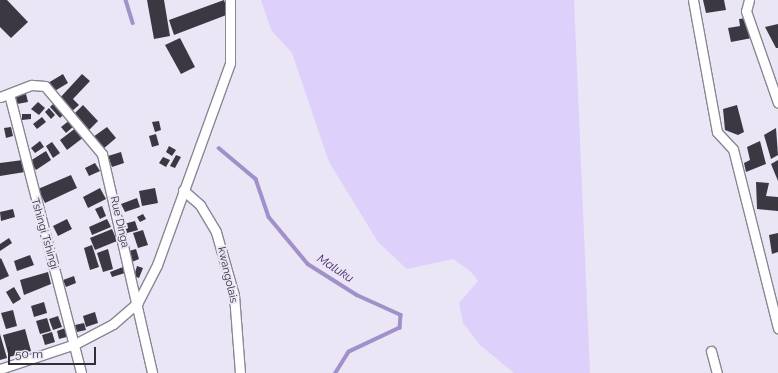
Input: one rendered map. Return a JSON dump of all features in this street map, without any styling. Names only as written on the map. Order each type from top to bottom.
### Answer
[{"type":"street","points":[[0,368],[75,344],[113,324],[138,302],[157,265],[193,163],[204,139],[232,52],[230,0]]},
{"type":"street","points":[[693,0],[717,132],[733,149],[778,328]]},
{"type":"street","points":[[749,0],[746,11],[778,103]]},
{"type":"street","points":[[769,77],[778,74]]},
{"type":"street","name":"Rue Dinga","points":[[10,94],[32,85],[48,89],[102,154],[138,302],[152,373]]},
{"type":"street","points":[[0,97],[10,94]]},
{"type":"street","name":"Tshingi Tshingi","points":[[10,94],[75,344],[81,373]]},
{"type":"street","name":"kwangolais","points":[[183,190],[200,205],[216,232],[234,295],[240,373]]},
{"type":"street","points":[[711,351],[717,373]]},
{"type":"shaded area","points":[[261,0],[574,0],[590,373],[514,373],[480,345],[463,323],[459,303],[478,281],[470,271],[453,259],[407,269],[378,242],[329,162],[292,53],[271,30]]},
{"type":"building","points":[[0,0],[7,0],[28,22],[11,38],[0,27]]},
{"type":"building","points":[[147,0],[164,0],[170,36],[154,39]]},
{"type":"building","points":[[224,0],[229,14],[174,35],[169,20]]},
{"type":"building","points":[[703,0],[724,0],[726,10],[706,13]]},
{"type":"building","points":[[748,18],[752,38],[731,42],[728,28],[740,26],[739,19]]},
{"type":"building","points":[[778,24],[778,48],[776,48],[765,27]]},
{"type":"building","points":[[180,38],[195,67],[181,74],[165,45]]},
{"type":"building","points":[[63,74],[68,83],[53,92],[48,83]]},
{"type":"building","points":[[82,74],[90,81],[73,99],[79,105],[71,112],[58,100]]},
{"type":"building","points":[[26,94],[28,102],[17,104],[15,96]]},
{"type":"building","points":[[38,102],[45,108],[39,115],[31,109]]},
{"type":"building","points":[[54,103],[64,114],[60,118],[50,107]]},
{"type":"building","points":[[83,105],[98,121],[88,131],[73,115]]},
{"type":"building","points":[[737,105],[744,132],[738,135],[725,130],[723,109]]},
{"type":"building","points":[[49,108],[55,115],[51,119],[45,112]]},
{"type":"building","points":[[22,114],[31,114],[31,119],[22,120]]},
{"type":"building","points":[[42,117],[46,122],[37,129],[33,124]]},
{"type":"building","points":[[70,120],[74,126],[66,133],[61,127]]},
{"type":"building","points":[[159,121],[161,130],[155,132],[152,122]]},
{"type":"building","points":[[11,127],[13,136],[6,138],[4,128]]},
{"type":"building","points":[[77,127],[84,137],[67,150],[60,140]]},
{"type":"building","points":[[107,127],[116,138],[103,149],[93,137]]},
{"type":"building","points":[[776,128],[778,155],[771,159],[764,135]]},
{"type":"building","points":[[156,134],[159,145],[152,147],[149,136]]},
{"type":"building","points":[[40,141],[44,147],[35,153],[31,148]]},
{"type":"building","points":[[760,141],[766,164],[746,172],[744,163],[750,160],[747,147]]},
{"type":"building","points":[[52,142],[60,153],[53,158],[46,146]]},
{"type":"building","points":[[169,146],[176,150],[172,156],[166,152]]},
{"type":"building","points":[[46,151],[51,160],[36,170],[30,161]]},
{"type":"building","points":[[121,152],[124,163],[112,167],[108,156]]},
{"type":"building","points":[[176,155],[181,157],[175,168],[170,166]]},
{"type":"building","points":[[163,157],[170,160],[166,167],[159,163]]},
{"type":"building","points":[[23,160],[25,172],[0,176],[0,163]]},
{"type":"building","points":[[778,160],[778,181],[771,164]]},
{"type":"building","points":[[95,163],[100,171],[89,176],[85,168]]},
{"type":"building","points":[[71,175],[77,188],[45,203],[38,189]]},
{"type":"building","points":[[756,182],[769,183],[766,196],[778,197],[778,211],[757,209]]},
{"type":"building","points":[[100,188],[106,199],[88,208],[83,197]]},
{"type":"building","points":[[155,188],[158,203],[142,206],[139,191]]},
{"type":"building","points":[[137,198],[140,207],[125,212],[121,204]]},
{"type":"building","points":[[102,206],[106,216],[100,219],[95,209]]},
{"type":"building","points":[[13,209],[15,217],[1,221],[0,212]]},
{"type":"building","points":[[143,214],[146,219],[140,222],[137,217]]},
{"type":"building","points":[[67,219],[72,229],[58,236],[53,226]]},
{"type":"building","points":[[107,219],[111,227],[92,235],[89,227]]},
{"type":"building","points":[[135,221],[138,230],[127,233],[124,224]]},
{"type":"building","points":[[112,229],[117,241],[95,250],[90,238]]},
{"type":"building","points":[[143,230],[148,245],[138,248],[133,233]]},
{"type":"building","points":[[778,233],[778,252],[772,254],[769,235]]},
{"type":"building","points":[[9,238],[12,243],[0,251],[0,244]]},
{"type":"building","points":[[92,245],[99,267],[90,270],[84,248]]},
{"type":"building","points":[[108,249],[113,269],[103,272],[97,253]]},
{"type":"building","points":[[136,249],[139,259],[132,262],[129,251]]},
{"type":"building","points":[[30,255],[34,265],[17,271],[14,261]]},
{"type":"building","points":[[1,258],[9,276],[0,280],[0,259]]},
{"type":"building","points":[[137,266],[143,268],[139,278],[134,276]]},
{"type":"building","points":[[123,267],[125,273],[112,277],[110,272]]},
{"type":"building","points":[[48,272],[51,284],[24,295],[20,280]]},
{"type":"building","points":[[74,276],[76,283],[66,287],[63,280]]},
{"type":"building","points":[[14,287],[21,299],[13,304],[6,292]]},
{"type":"building","points":[[44,302],[47,313],[34,317],[31,306]]},
{"type":"building","points":[[13,310],[17,326],[6,329],[1,313]]},
{"type":"building","points":[[95,312],[98,323],[86,327],[83,316]]},
{"type":"building","points":[[58,316],[62,327],[53,330],[49,319]]},
{"type":"building","points":[[47,318],[51,331],[40,334],[36,321]]},
{"type":"building","points":[[84,323],[86,330],[77,332],[75,325]]},
{"type":"building","points":[[68,327],[70,336],[59,339],[57,331]]},
{"type":"building","points":[[25,329],[31,351],[9,357],[3,335]]},
{"type":"building","points":[[52,332],[55,342],[45,345],[42,335]]},
{"type":"building","points":[[0,334],[7,358],[0,360]]},
{"type":"waterway","points":[[126,0],[133,23]]},
{"type":"waterway","name":"Maluku","points":[[219,148],[256,179],[269,217],[308,264],[357,295],[401,315],[400,328],[349,352],[336,373]]}]
